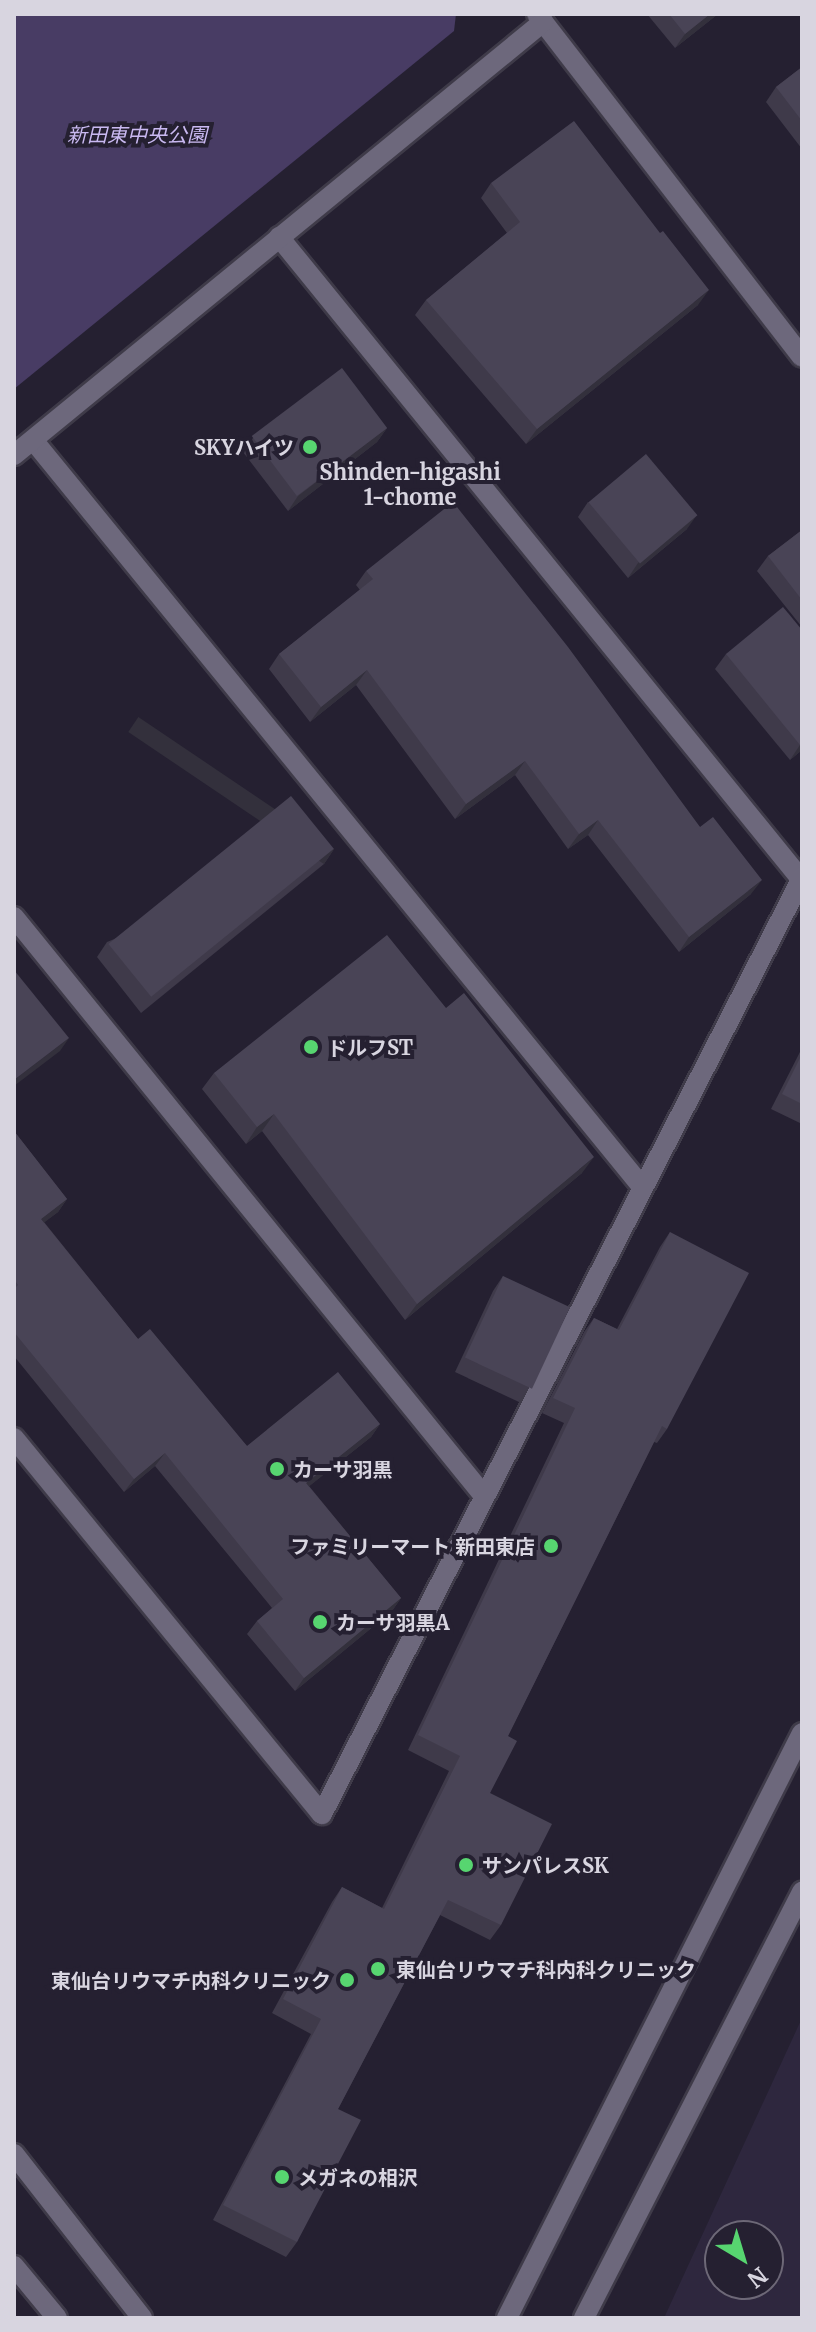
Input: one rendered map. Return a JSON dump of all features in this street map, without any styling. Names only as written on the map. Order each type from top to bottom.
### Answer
[{"type":"street","points":[[14,455],[540,18],[802,357]]},
{"type":"street","points":[[14,1438],[322,1814],[802,878],[279,237]]},
{"type":"street","points":[[33,440],[643,1188]]},
{"type":"street","points":[[14,917],[484,1496]]},
{"type":"street","points":[[507,2318],[802,1733]]},
{"type":"street","points":[[584,2318],[802,1892]]},
{"type":"street","points":[[14,2154],[142,2318]]},
{"type":"street","points":[[14,2266],[57,2318]]},
{"type":"shaded area","points":[[802,2018],[802,2318],[664,2318],[704,2231],[704,2300],[784,2300],[784,2220],[709,2220]]},
{"type":"green space","name":"新田東中央公園","points":[[14,14],[456,14],[454,31],[14,389]]},
{"type":"building","points":[[669,14],[710,14],[685,34]]},
{"type":"building","points":[[802,67],[802,121],[776,87]]},
{"type":"building","points":[[574,121],[660,233],[663,231],[709,290],[537,429],[426,300],[520,222],[491,183]]},
{"type":"building","name":"SKYハイツ","points":[[342,368],[387,428],[297,496],[252,436]]},
{"type":"building","points":[[646,454],[697,515],[640,563],[589,502]]},
{"type":"building","points":[[453,502],[568,647],[700,827],[713,817],[762,880],[689,937],[598,820],[579,834],[525,761],[466,804],[367,670],[321,707],[279,654],[373,579],[366,571]]},
{"type":"building","points":[[802,530],[802,600],[768,556]]},
{"type":"building","points":[[783,607],[802,630],[800,745],[726,654]]},
{"type":"building","points":[[291,796],[334,849],[151,997],[108,944]]},
{"type":"building","points":[[387,935],[446,1008],[464,993],[594,1157],[417,1304],[274,1114],[257,1127],[214,1073]]},
{"type":"building","points":[[14,970],[69,1038],[14,1080]]},
{"type":"building","points":[[802,1054],[802,1104],[782,1094]]},
{"type":"building","points":[[14,1131],[67,1199],[41,1219],[138,1339],[150,1329],[247,1446],[338,1372],[380,1424],[306,1483],[401,1598],[304,1678],[257,1621],[283,1599],[165,1453],[134,1479],[14,1332],[14,1289],[18,1285],[14,1279]]},
{"type":"building","points":[[670,1232],[749,1273],[667,1429],[662,1426],[508,1736],[517,1741],[490,1793],[552,1824],[501,1925],[448,1900],[338,2109],[361,2120],[297,2242],[223,2205],[321,2019],[283,1999],[342,1887],[384,1909],[460,1756],[418,1735],[575,1408],[553,1398],[594,1318],[619,1330]]},
{"type":"building","points":[[503,1276],[570,1307],[532,1389],[465,1358]]},
{"type":"place","name":"SKYハイツ","points":[[310,447]]},
{"type":"place","name":"ドルフST","points":[[311,1047]]},
{"type":"place","name":"カーサ羽黒","points":[[277,1469]]},
{"type":"place","name":"ファミリーマート 新田東店","points":[[551,1546]]},
{"type":"place","name":"カーサ羽黒A","points":[[320,1622]]},
{"type":"place","name":"サンパレスSK","points":[[466,1865]]},
{"type":"place","name":"東仙台リウマチ科内科クリニック","points":[[378,1969]]},
{"type":"place","name":"東仙台リウマチ内科クリニック","points":[[347,1980]]},
{"type":"place","name":"メガネの相沢","points":[[282,2177]]},
{"type":"district","name":"Shinden-higashi 1-chome","points":[[410,484]]}]
